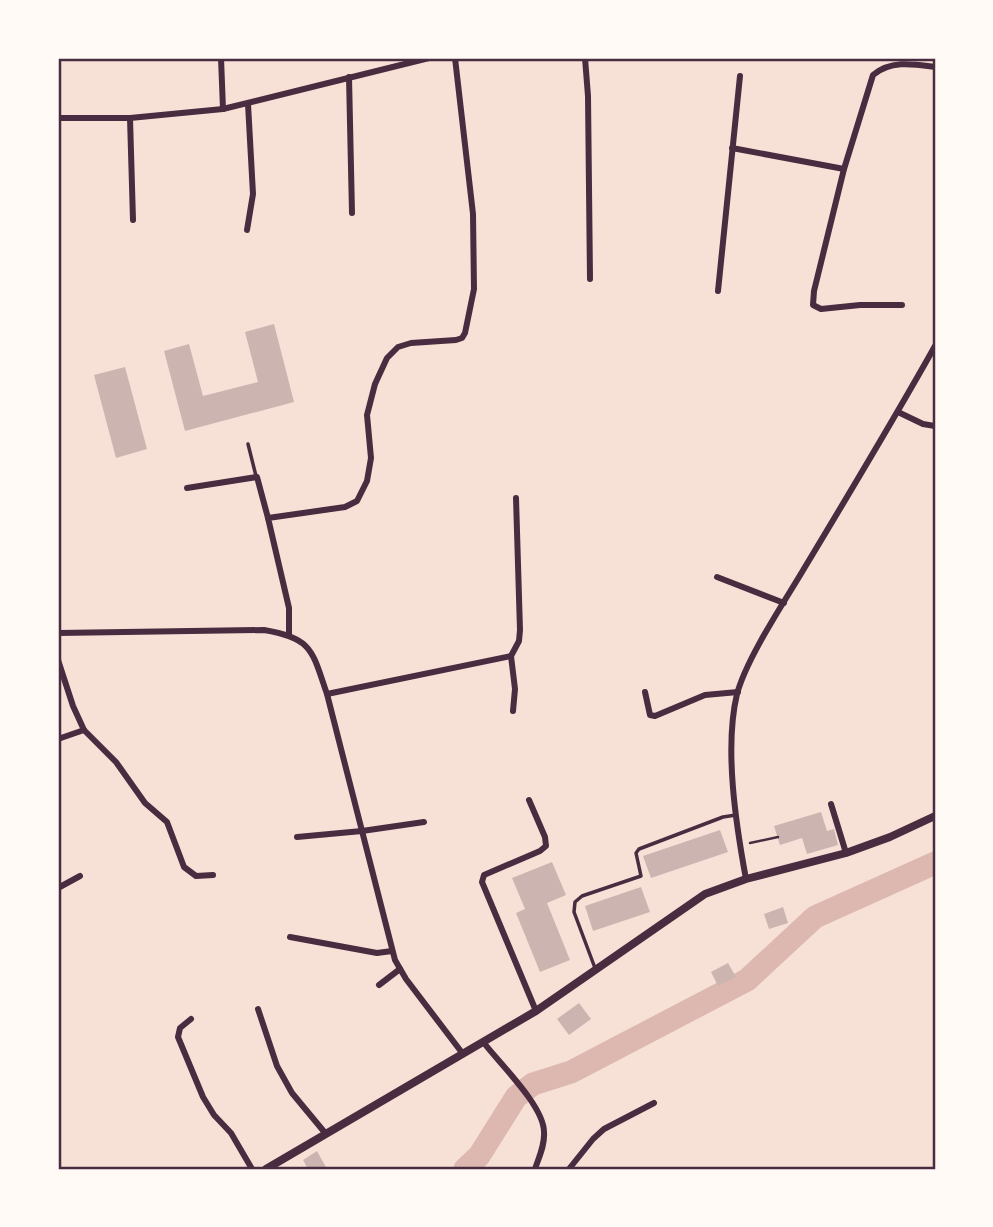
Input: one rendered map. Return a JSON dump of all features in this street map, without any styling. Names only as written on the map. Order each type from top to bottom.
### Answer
[{"type":"street","points":[[221,58],[223,109]]},
{"type":"street","points":[[58,118],[130,118],[223,109],[429,58]]},
{"type":"street","points":[[268,518],[345,507],[357,501],[367,481],[371,458],[367,415],[375,384],[387,358],[398,347],[411,343],[456,341],[465,333],[474,289],[472,214],[455,58]]},
{"type":"street","points":[[585,58],[588,96],[590,279]]},
{"type":"street","points":[[902,304],[821,309],[813,305],[814,291],[844,169],[873,75],[891,65],[935,67]]},
{"type":"street","points":[[718,291],[740,76]]},
{"type":"street","points":[[349,77],[352,213]]},
{"type":"street","points":[[247,230],[253,194],[248,104]]},
{"type":"street","points":[[130,118],[133,220]]},
{"type":"street","points":[[732,148],[844,169]]},
{"type":"street","points":[[747,879],[736,815],[732,753],[738,692],[783,603],[935,346]]},
{"type":"street","points":[[898,412],[923,424],[935,426]]},
{"type":"street","points":[[187,488],[257,477],[289,608],[289,634]]},
{"type":"street","points":[[513,711],[515,689],[511,656],[519,641],[520,630],[516,498]]},
{"type":"street","points":[[717,578],[783,603]]},
{"type":"street","points":[[58,633],[264,630],[289,634],[304,642],[314,655],[327,694],[393,951],[400,969],[463,1054]]},
{"type":"street","points":[[327,694],[511,656]]},
{"type":"street","points":[[58,660],[84,730],[116,762],[145,803],[167,822],[184,867],[196,876],[213,875]]},
{"type":"street","points":[[645,692],[647,708],[650,715],[655,716],[705,695],[738,692]]},
{"type":"street","points":[[58,739],[84,730]]},
{"type":"street","points":[[529,800],[545,837],[546,846],[484,874],[482,882],[536,1011]]},
{"type":"street","points":[[831,804],[846,853]]},
{"type":"street","points":[[266,1169],[536,1011],[705,894],[747,879],[846,853],[935,816]]},
{"type":"street","points":[[297,836],[362,831],[424,822]]},
{"type":"street","points":[[58,888],[80,876]]},
{"type":"street","points":[[290,937],[377,953],[393,951]]},
{"type":"street","points":[[379,985],[400,969]]},
{"type":"street","points":[[258,1009],[277,1066],[292,1093],[327,1134]]},
{"type":"street","points":[[191,1019],[180,1028],[178,1037],[202,1097],[231,1133],[252,1169]]},
{"type":"street","points":[[484,1043],[542,1120],[544,1130],[535,1169]]},
{"type":"street","points":[[569,1169],[604,1129],[654,1103]]},
{"type":"lane","points":[[248,444],[257,477]]},
{"type":"lane","points":[[596,971],[574,912],[575,902],[582,896],[641,876],[636,853],[639,849],[723,817],[736,815]]},
{"type":"path","points":[[740,845],[778,837]]},
{"type":"building","points":[[274,324],[294,402],[185,431],[164,351],[189,344],[203,396],[258,382],[245,332]]},
{"type":"building","points":[[125,367],[147,449],[116,458],[94,375]]},
{"type":"building","points":[[821,812],[827,831],[834,829],[838,845],[807,854],[802,838],[780,845],[774,826]]},
{"type":"building","points":[[720,830],[728,852],[651,878],[643,856]]},
{"type":"building","points":[[552,862],[566,895],[547,903],[570,960],[540,972],[516,913],[525,909],[512,878]]},
{"type":"building","points":[[641,887],[650,912],[593,931],[585,906]]},
{"type":"building","points":[[783,907],[788,923],[769,929],[764,914]]},
{"type":"building","points":[[728,963],[736,977],[718,986],[711,972]]},
{"type":"building","points":[[579,1003],[591,1019],[569,1035],[557,1019]]},
{"type":"building","points":[[317,1151],[327,1169],[308,1169],[303,1160]]},
{"type":"waterway","points":[[465,1169],[479,1156],[516,1097],[533,1084],[571,1072],[747,980],[815,917],[935,863]]}]
